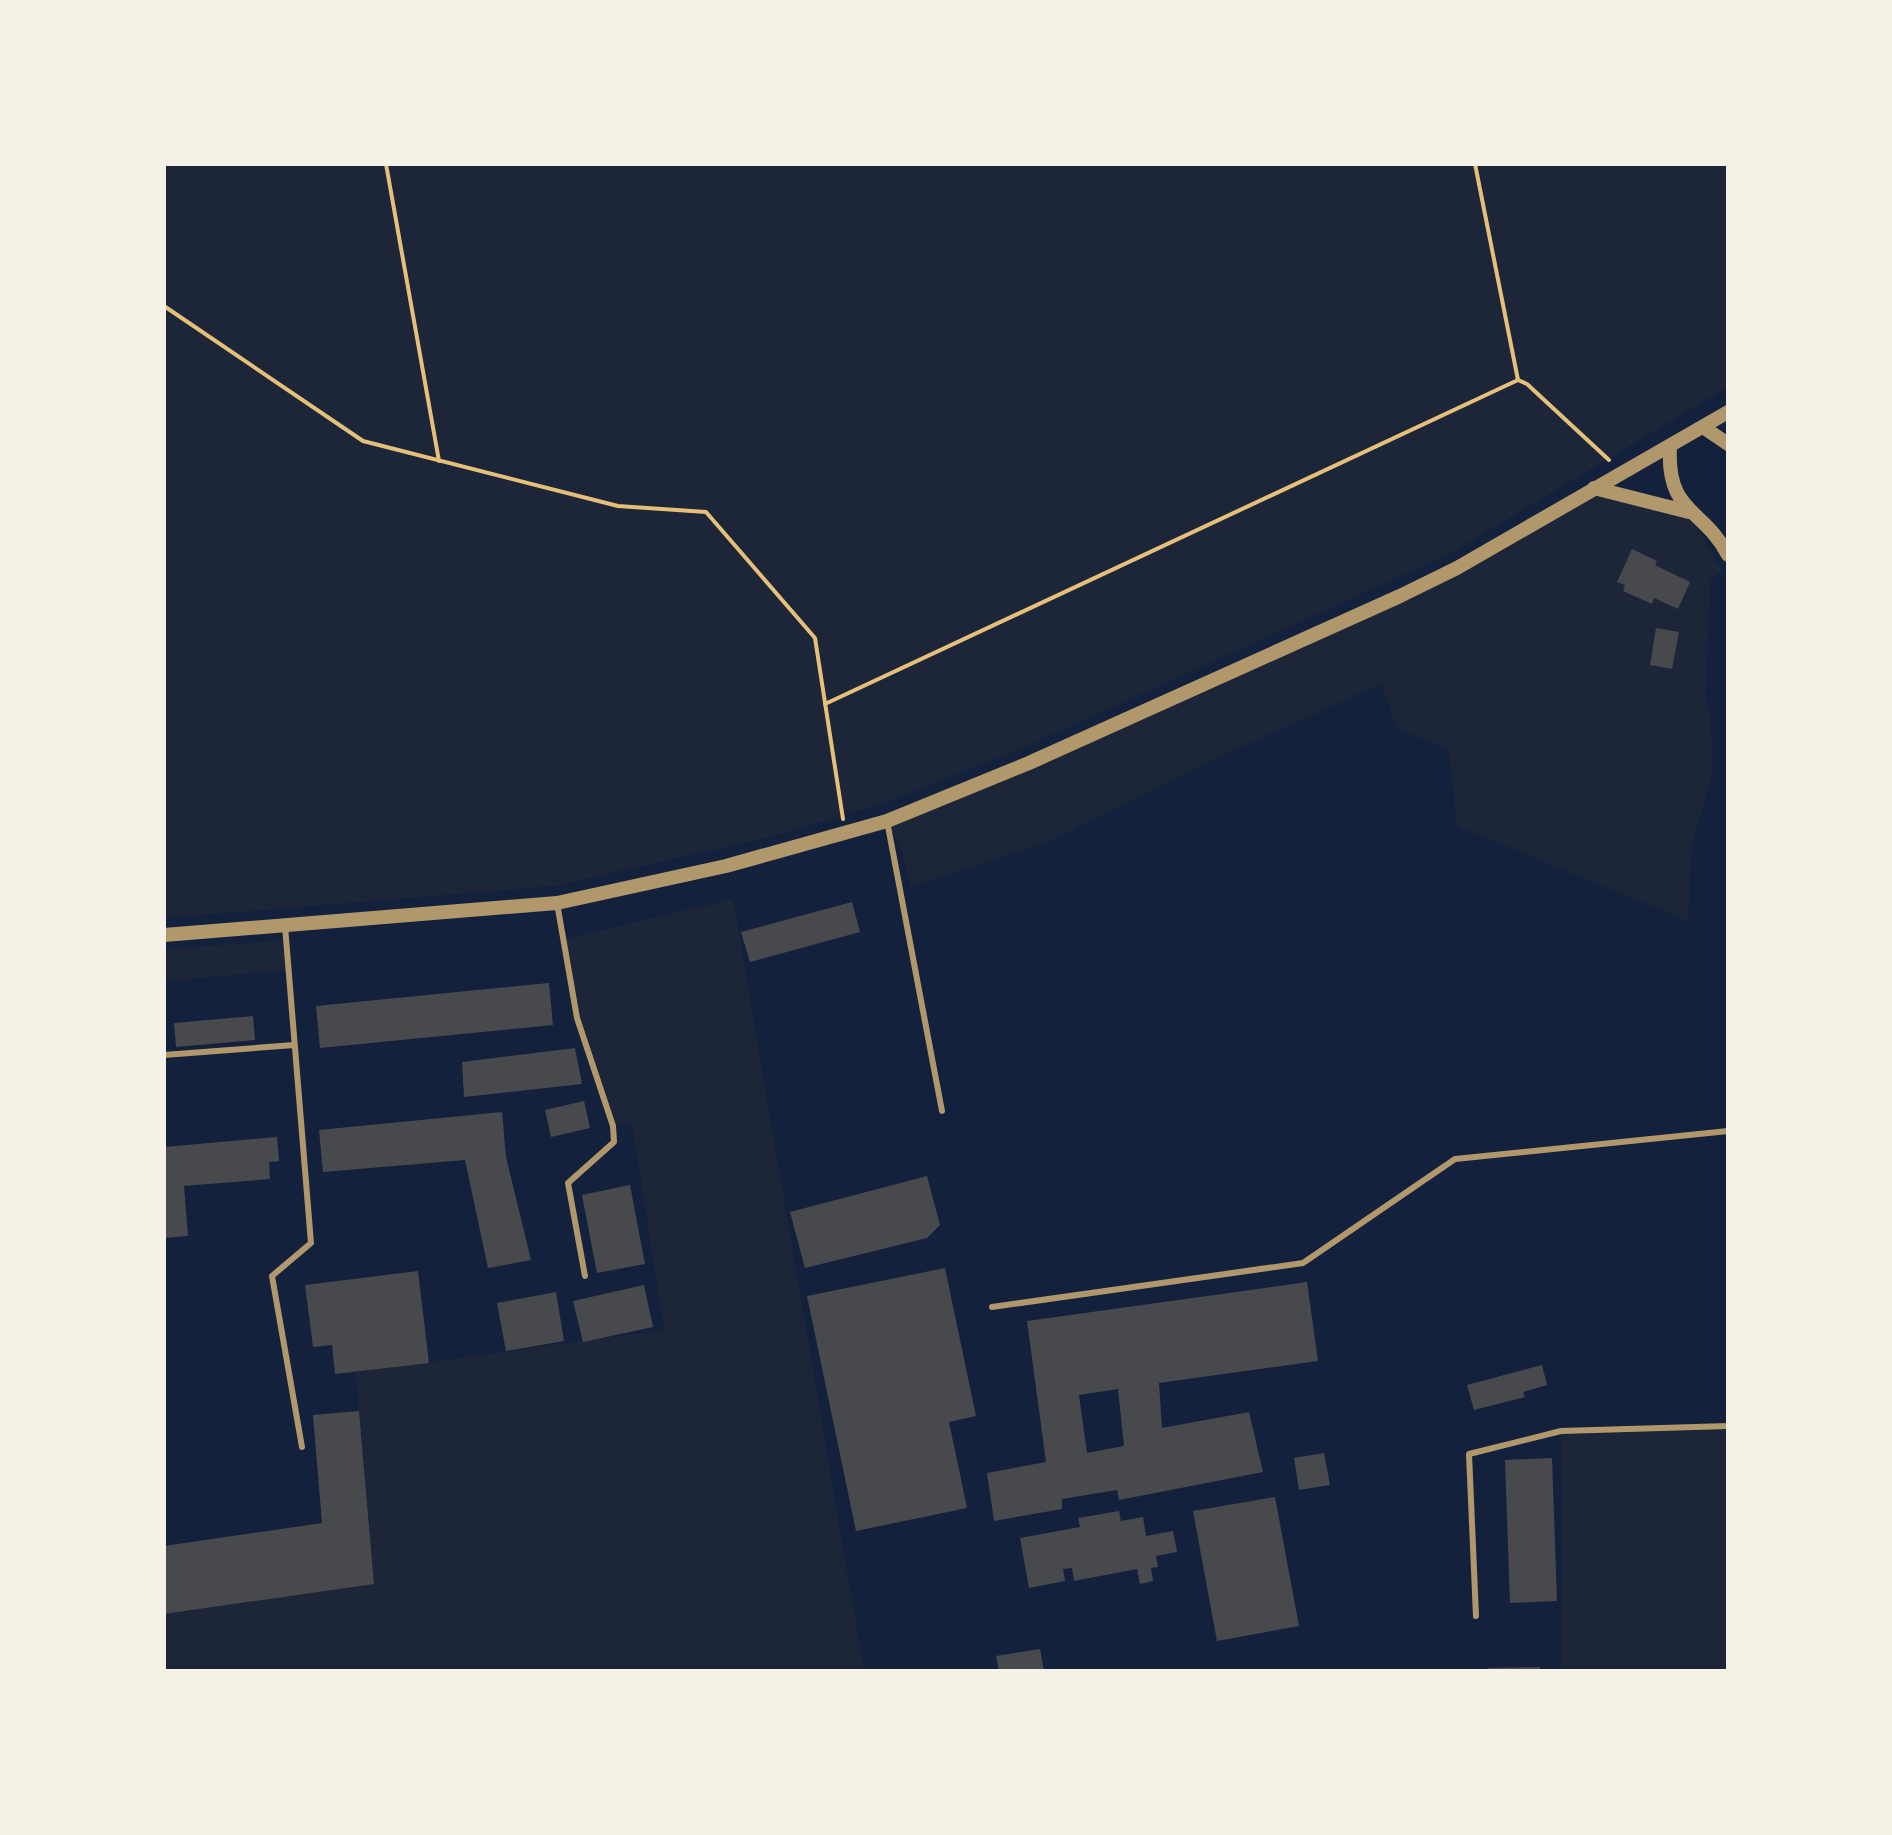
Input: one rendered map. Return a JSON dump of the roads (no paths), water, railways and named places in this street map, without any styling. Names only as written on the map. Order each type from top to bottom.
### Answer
[{"type":"street","points":[[164,935],[557,903],[726,866],[887,821],[1029,763],[1400,596],[1457,568],[1728,412]]},
{"type":"street","points":[[1703,427],[1728,444]]},
{"type":"street","points":[[1670,446],[1669,468],[1674,488],[1689,512],[1712,530],[1728,555]]},
{"type":"street","points":[[1594,488],[1689,512]]},
{"type":"lane","points":[[887,821],[942,1111]]},
{"type":"lane","points":[[557,903],[577,1018],[613,1126],[614,1142],[568,1183],[585,1276]]},
{"type":"lane","points":[[285,926],[311,1243],[272,1276],[302,1447]]},
{"type":"lane","points":[[164,1055],[294,1045]]},
{"type":"lane","points":[[992,1307],[1303,1263],[1455,1159],[1728,1131]]},
{"type":"lane","points":[[1476,1616],[1469,1454],[1561,1431],[1728,1426]]}]
